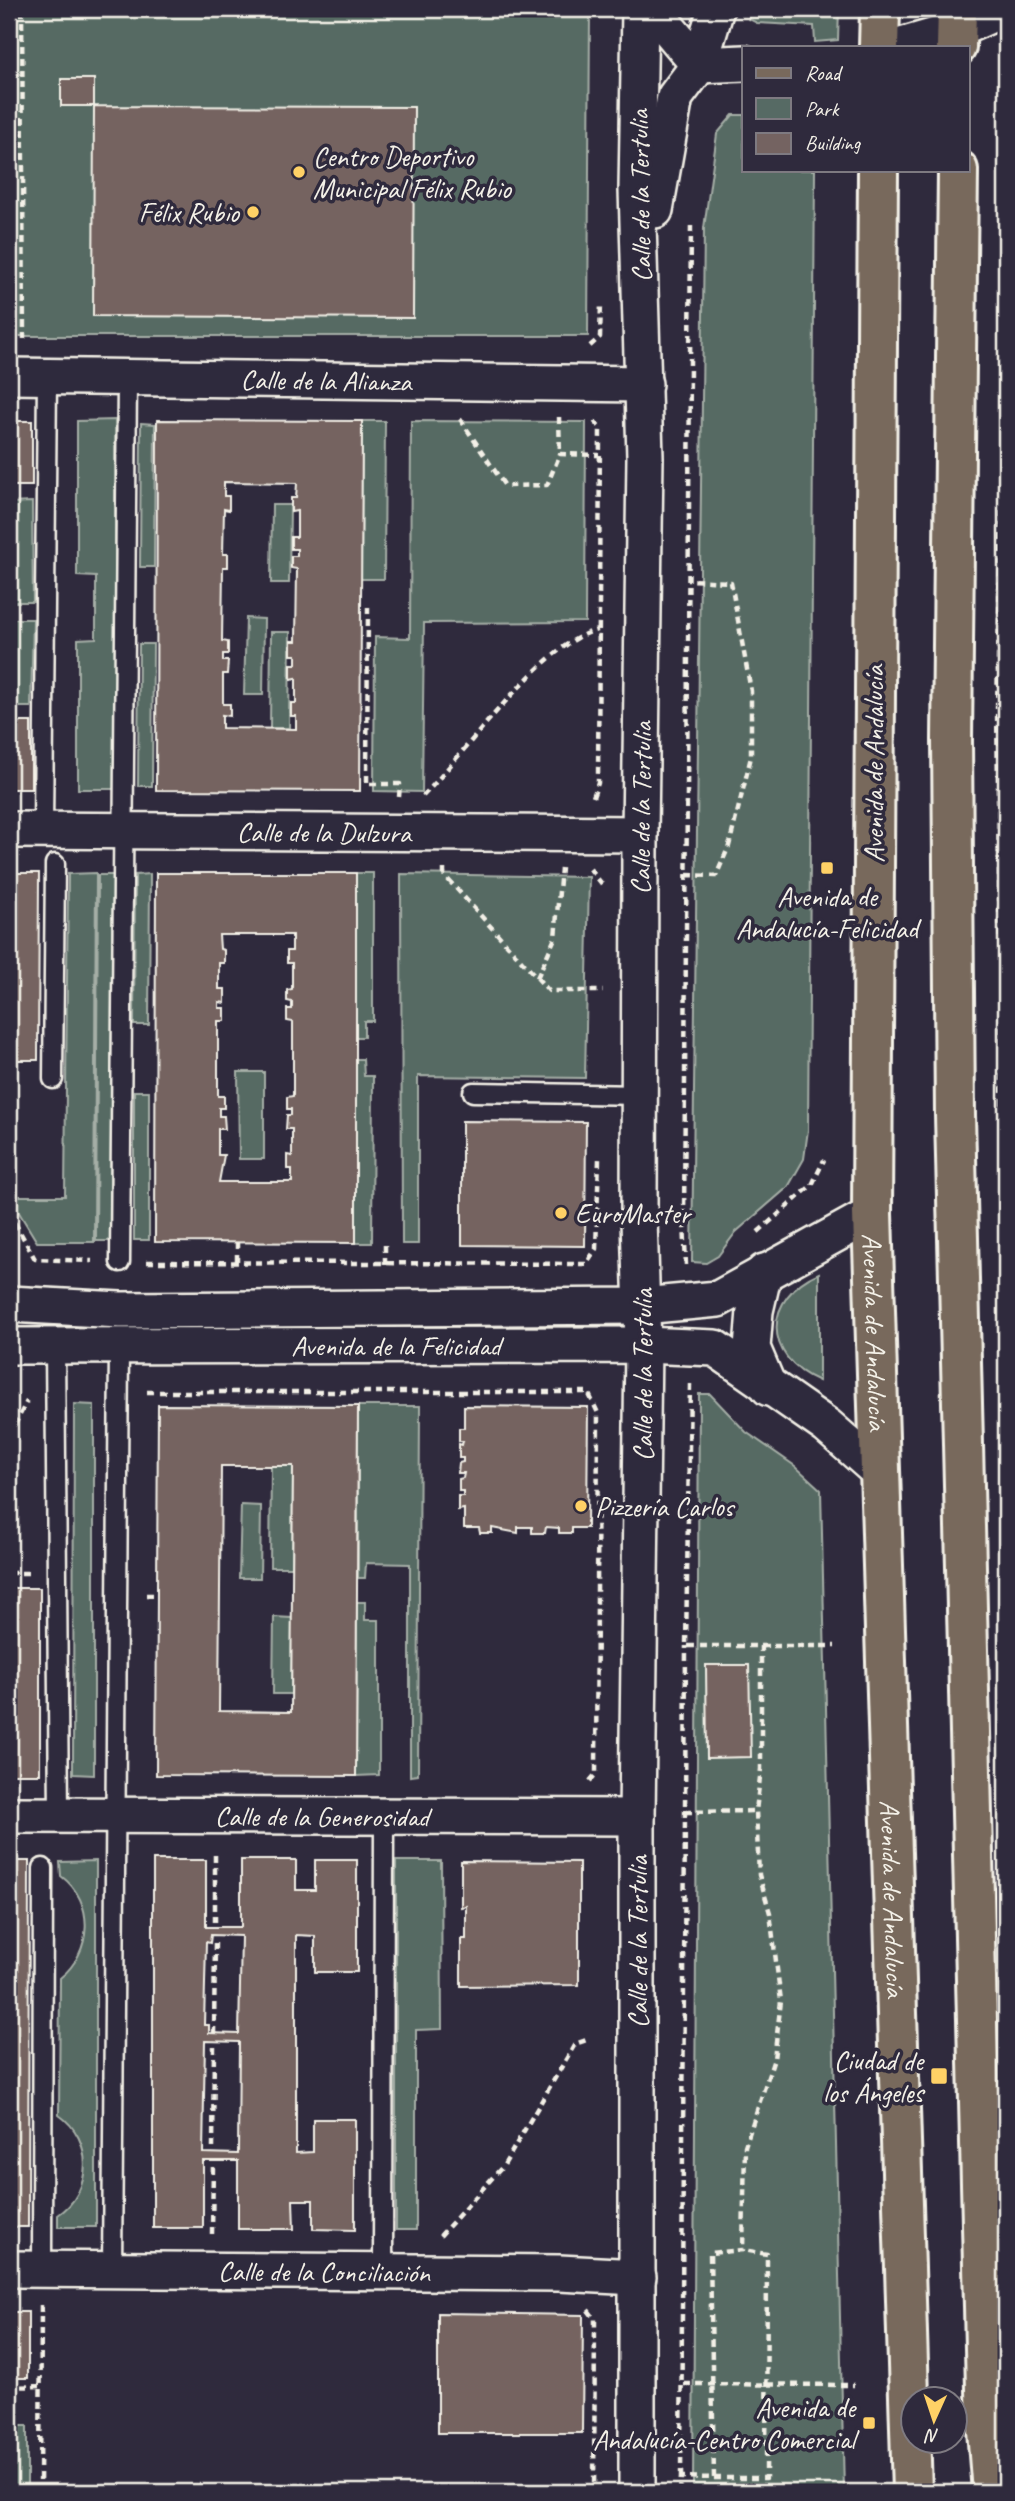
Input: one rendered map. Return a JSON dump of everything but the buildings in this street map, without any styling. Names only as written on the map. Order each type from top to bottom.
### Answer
[{"type":"main road","points":[[879,46],[880,9]]},
{"type":"main road","name":"Avenida de Andalucía","points":[[878,172],[872,1214],[877,1470],[912,2492]]},
{"type":"main road","points":[[958,172],[952,740],[955,1115],[961,1483],[987,2430],[992,2492]]},
{"type":"street","name":"Calle de la Tertulia","points":[[637,2492],[637,1817],[643,1345],[640,834],[644,384],[637,188],[640,9]]},
{"type":"street","points":[[652,9],[699,65],[742,63]]},
{"type":"street","name":"Calle de la Tertulia","points":[[644,384],[657,187],[675,97],[699,65],[716,9]]},
{"type":"street","points":[[901,46],[956,29],[1003,9]]},
{"type":"street","name":"Calle de la Alianza","points":[[16,362],[47,377],[644,384]]},
{"type":"street","name":"Calle de la Dulzura","points":[[26,830],[640,834]]},
{"type":"street","name":"Avenida de la Felicidad","points":[[9,1304],[120,1310],[642,1307],[718,1299],[872,1214]]},
{"type":"street","points":[[764,1272],[755,1311],[752,1348],[769,1388]]},
{"type":"street","name":"Avenida de la Felicidad","points":[[9,1346],[643,1345],[715,1348],[827,1426],[877,1470]]},
{"type":"street","name":"Calle de la Generosidad","points":[[9,1815],[637,1817]]},
{"type":"street","name":"Calle de la Conciliación","points":[[26,2269],[638,2277]]},
{"type":"lane","points":[[26,830],[47,377]]},
{"type":"lane","points":[[120,1262],[127,379]]},
{"type":"lane","points":[[53,1079],[55,863]]},
{"type":"lane","points":[[473,1092],[641,1095]]},
{"type":"lane","points":[[55,1345],[59,1815]]},
{"type":"lane","points":[[112,2271],[119,1346]]},
{"type":"lane","points":[[383,2273],[384,1817]]},
{"type":"lane","points":[[26,2269],[43,1868]]},
{"type":"path","points":[[16,362],[23,9]]},
{"type":"path","points":[[687,1276],[684,1221],[692,212]]},
{"type":"path","points":[[1006,306],[997,708],[1006,1413]]},
{"type":"path","points":[[456,413],[505,485],[547,485],[560,454],[559,413]]},
{"type":"path","points":[[582,802],[593,798],[598,783],[600,427],[586,414]]},
{"type":"path","points":[[560,454],[598,455]]},
{"type":"path","points":[[687,875],[716,876],[729,846],[751,757],[751,691],[732,582],[688,580]]},
{"type":"path","points":[[368,607],[367,784],[400,785],[399,801]]},
{"type":"path","points":[[418,802],[555,653],[584,633],[598,631]]},
{"type":"path","points":[[989,710],[1006,708]]},
{"type":"path","points":[[432,866],[457,866]]},
{"type":"path","points":[[444,866],[444,875],[549,991],[603,991]]},
{"type":"path","points":[[537,978],[555,938],[561,866],[548,866]]},
{"type":"path","points":[[9,1079],[9,1193]]},
{"type":"path","points":[[755,1235],[812,1185],[824,1160]]},
{"type":"path","points":[[991,1160],[1004,1160]]},
{"type":"path","points":[[9,1212],[35,1258],[120,1262],[562,1266]]},
{"type":"path","points":[[237,1242],[237,1263]]},
{"type":"path","points":[[385,1243],[385,1264]]},
{"type":"path","points":[[680,2492],[690,1381],[702,1379]]},
{"type":"path","points":[[9,1436],[33,1392],[56,1390]]},
{"type":"path","points":[[119,1392],[587,1392],[598,1413],[596,1774],[587,1784]]},
{"type":"path","points":[[1006,1458],[1006,1478]]},
{"type":"path","points":[[146,1595],[157,1595]]},
{"type":"path","points":[[686,1646],[835,1646]]},
{"type":"path","points":[[743,2250],[745,2146],[774,2059],[781,2001],[770,1913],[759,1875],[756,1811],[761,1769],[761,1646]]},
{"type":"path","points":[[685,1812],[756,1811]]},
{"type":"path","points":[[215,1852],[215,1922]]},
{"type":"path","points":[[214,2034],[215,1940]]},
{"type":"path","points":[[436,2239],[504,2165],[575,2044],[589,2039]]},
{"type":"path","points":[[213,2148],[214,2046]]},
{"type":"path","points":[[212,2238],[213,2165]]},
{"type":"path","points":[[681,2477],[714,2478],[766,2478],[767,2254],[743,2250],[710,2253],[714,2478]]},
{"type":"path","points":[[30,2304],[51,2304]]},
{"type":"path","points":[[40,2492],[41,2304]]},
{"type":"path","points":[[585,2307],[595,2319],[594,2492]]},
{"type":"path","points":[[683,2384],[854,2385]]},
{"type":"path","points":[[9,2387],[41,2386]]},
{"type":"green space","name":"Centro Deportivo Municipal Félix Rubio","points":[[9,9],[590,9],[588,336],[9,336]]},
{"type":"green space","points":[[749,9],[839,9],[838,40],[815,42],[814,26],[757,23],[749,19]]},
{"type":"green space","points":[[733,115],[742,115],[742,172],[815,172],[808,1130],[804,1159],[788,1187],[736,1232],[718,1256],[706,1263],[692,1262],[704,228],[717,134]]},
{"type":"green space","points":[[115,420],[115,789],[78,789],[78,639],[96,638],[96,577],[77,576],[77,421]]},
{"type":"green space","points":[[362,421],[385,421],[384,579],[361,579]]},
{"type":"green space","points":[[411,421],[586,422],[585,622],[424,623],[422,792],[374,791],[375,637],[410,638]]},
{"type":"green space","points":[[141,423],[155,424],[154,567],[140,567]]},
{"type":"green space","points":[[32,502],[33,602],[9,602],[10,503]]},
{"type":"green space","points":[[272,505],[290,505],[289,583],[271,583]]},
{"type":"green space","points":[[246,618],[264,619],[263,695],[244,695]]},
{"type":"green space","points":[[9,619],[33,619],[31,707],[11,707]]},
{"type":"green space","points":[[271,632],[290,632],[289,728],[270,728]]},
{"type":"green space","points":[[139,644],[153,644],[152,786],[138,786]]},
{"type":"green space","points":[[96,873],[94,1242],[37,1242],[12,1201],[19,1196],[65,1196],[68,874]]},
{"type":"green space","points":[[356,873],[373,873],[373,1021],[364,1021],[364,1037],[356,1037]]},
{"type":"green space","points":[[150,874],[149,1025],[134,1025],[135,875]]},
{"type":"green space","points":[[401,874],[589,877],[585,1078],[418,1076],[418,1244],[402,1244]]},
{"type":"green space","points":[[98,875],[113,875],[110,1241],[96,1241]]},
{"type":"green space","points":[[356,1059],[363,1059],[364,1076],[373,1076],[372,1243],[356,1243]]},
{"type":"green space","points":[[238,1072],[264,1072],[264,1159],[239,1159]]},
{"type":"green space","points":[[134,1091],[149,1091],[149,1240],[134,1240]]},
{"type":"green space","points":[[819,1273],[819,1381],[800,1370],[787,1357],[779,1343],[777,1327],[779,1311],[787,1297]]},
{"type":"green space","points":[[699,1394],[710,1394],[746,1432],[795,1466],[821,1490],[844,2492],[693,2492]]},
{"type":"green space","points":[[74,1404],[94,1405],[94,1775],[73,1774]]},
{"type":"green space","points":[[358,1406],[420,1406],[418,1775],[410,1776],[410,1564],[366,1563],[365,1578],[358,1578]]},
{"type":"green space","points":[[271,1466],[293,1466],[292,1567],[270,1567]]},
{"type":"green space","points":[[241,1505],[261,1506],[260,1578],[239,1578]]},
{"type":"green space","points":[[357,1602],[365,1602],[365,1620],[379,1620],[379,1775],[356,1776]]},
{"type":"green space","points":[[274,1617],[292,1618],[291,1694],[273,1694]]},
{"type":"green space","points":[[96,1861],[96,2227],[58,2227],[58,2215],[70,2205],[78,2193],[85,2165],[79,2138],[59,2115],[60,1978],[71,1968],[79,1955],[86,1927],[80,1899],[61,1876],[60,1862]]},
{"type":"green space","points":[[396,1861],[441,1861],[442,2029],[416,2030],[416,2230],[396,2230]]},
{"type":"green space","points":[[9,2426],[27,2426],[27,2491],[9,2491]]},
{"type":"place","name":"Centro Deportivo Municipal Félix Rubio","points":[[299,172]]},
{"type":"place","name":"Félix Rubio","points":[[253,212]]},
{"type":"place","name":"Avenida de Andalucía-Felicidad","points":[[827,868]]},
{"type":"place","name":"EuroMaster","points":[[561,1213]]},
{"type":"place","name":"Pizzería Carlos","points":[[581,1506]]},
{"type":"place","name":"Ciudad de los Ángeles","points":[[939,2076]]},
{"type":"place","name":"Avenida de Andalucía-Centro Comercial","points":[[869,2423]]}]
